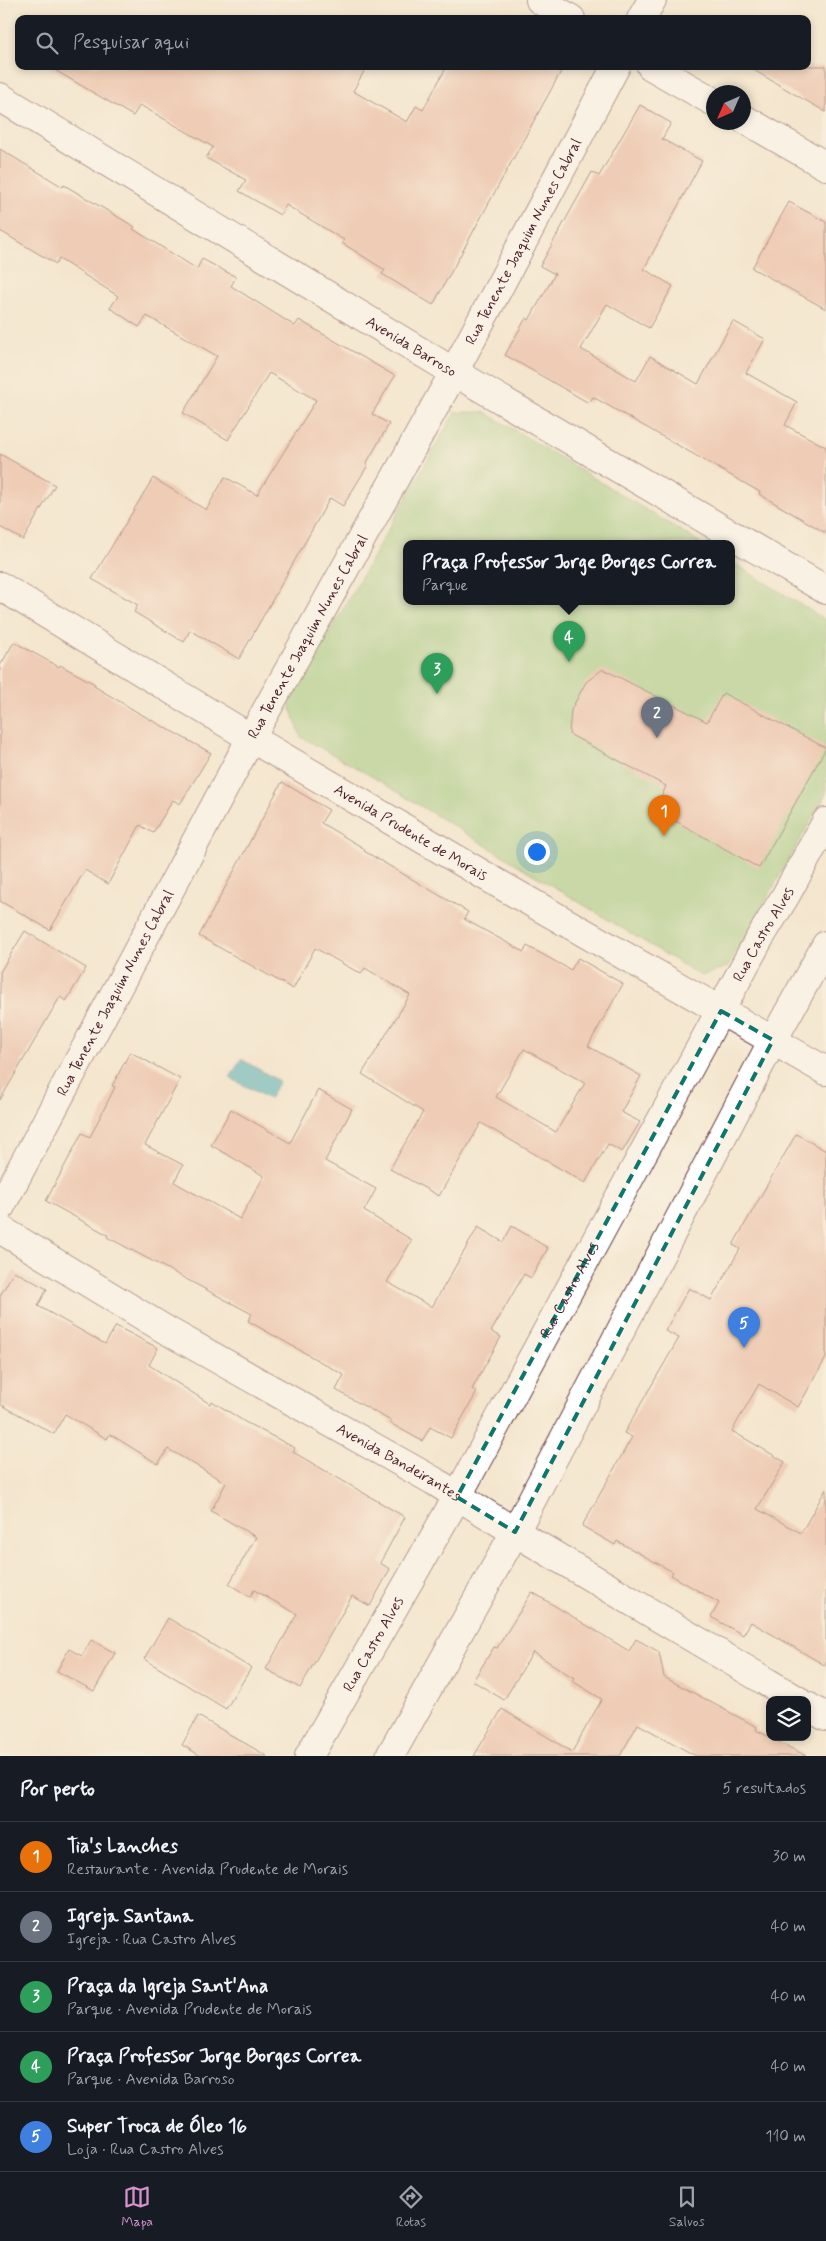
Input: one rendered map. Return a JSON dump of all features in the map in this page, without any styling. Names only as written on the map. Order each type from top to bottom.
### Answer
[{"type":"street","points":[[540,0],[564,15]]},
{"type":"street","points":[[644,15],[652,0]]},
{"type":"street","name":"Rua Tenente Joaquim Nunes Cabral","points":[[0,1208],[250,738],[454,372],[614,70]]},
{"type":"street","points":[[658,70],[706,97]]},
{"type":"street","name":"Avenida Barroso","points":[[0,97],[454,372],[826,590]]},
{"type":"street","points":[[751,123],[826,166]]},
{"type":"street","name":"Avenida Prudente de Morais","points":[[0,586],[250,738],[597,941],[826,1071]]},
{"type":"street","name":"Rua Castro Alves","points":[[309,1756],[457,1497],[758,941],[786,896],[826,822]]},
{"type":"street","points":[[390,1756],[515,1532],[773,1040],[826,945]]},
{"type":"street","name":"Avenida Bandeirantes","points":[[0,1229],[166,1330],[434,1482],[790,1696]]},
{"type":"street","points":[[811,1708],[826,1717]]},
{"type":"highlighted area","points":[[721,1011],[773,1040],[515,1532],[457,1497]]},
{"type":"green space","points":[[455,412],[485,412],[696,540],[403,540],[403,605],[735,605],[735,564],[826,620],[826,794],[728,967],[701,976],[366,773],[301,737],[289,704]]},
{"type":"water","points":[[241,1059],[279,1081],[269,1099],[230,1078]]},
{"type":"building","points":[[811,66],[826,66],[826,112],[754,70],[811,70]]},
{"type":"building","points":[[55,70],[365,70],[353,91],[407,122],[416,106],[423,110],[445,70],[562,70],[433,305],[382,274],[385,270],[342,243],[344,240],[286,205],[280,215],[239,191],[246,180],[206,158],[213,147],[140,105],[133,116]]},
{"type":"building","points":[[640,105],[671,123],[662,139],[702,161],[644,269],[673,286],[649,328],[607,304],[581,349],[636,381],[650,356],[698,384],[733,321],[765,339],[746,373],[797,402],[785,425],[826,447],[826,533],[759,494],[760,492],[593,397],[589,403],[505,355],[526,318],[529,320],[555,274],[540,266],[592,172],[599,176]]},
{"type":"building","points":[[0,149],[135,227],[133,229],[197,269],[202,259],[236,277],[231,286],[295,326],[299,320],[395,376],[372,414],[389,424],[366,464],[368,465],[343,506],[330,498],[239,659],[190,630],[184,642],[134,612],[138,605],[92,579],[153,478],[206,510],[225,477],[257,495],[316,400],[269,373],[228,440],[183,413],[217,356],[147,316],[139,327],[110,308],[118,296],[59,259],[56,264],[0,231]]},
{"type":"building","points":[[789,202],[826,222],[826,309],[752,268]]},
{"type":"building","points":[[0,454],[55,485],[23,540],[0,527]]},
{"type":"building","points":[[14,642],[95,684],[94,686],[137,712],[211,753],[180,804],[173,800],[153,833],[140,825],[108,884],[85,870],[50,930],[0,901],[0,666]]},
{"type":"building","points":[[603,669],[707,722],[723,693],[826,748],[759,868],[656,810],[666,786],[569,734],[571,710],[586,682]]},
{"type":"building","points":[[282,782],[329,810],[321,823],[365,849],[364,851],[468,912],[464,919],[524,952],[527,946],[571,970],[578,958],[623,984],[588,1046],[641,1076],[621,1112],[640,1122],[622,1152],[608,1144],[585,1183],[481,1123],[439,1196],[390,1169],[423,1112],[362,1074],[410,995],[365,968],[361,974],[315,948],[293,989],[199,936]],"holes":[[[524,1049],[585,1083],[556,1132],[496,1097]]]},
{"type":"building","points":[[25,931],[86,968],[66,1001],[60,997],[0,1100],[0,972]]},
{"type":"building","points":[[130,1052],[180,1079],[145,1145],[183,1165],[174,1182],[240,1219],[264,1176],[211,1145],[231,1109],[290,1143],[318,1090],[352,1109],[325,1161],[376,1189],[364,1211],[412,1240],[387,1282],[432,1307],[478,1227],[503,1242],[512,1226],[548,1248],[531,1278],[524,1274],[491,1332],[501,1337],[472,1389],[477,1392],[451,1438],[430,1427],[422,1441],[390,1423],[391,1421],[336,1390],[344,1375],[248,1321],[252,1314],[107,1237],[108,1235],[46,1201],[82,1133],[90,1137],[115,1087],[112,1086]]},
{"type":"building","points":[[796,1134],[826,1151],[826,1358],[798,1407],[759,1384],[732,1431],[785,1462],[757,1509],[801,1533],[826,1489],[826,1666],[751,1622],[743,1635],[711,1617],[719,1603],[671,1575],[673,1572],[617,1541],[615,1545],[582,1526],[632,1437],[624,1433],[679,1338],[665,1331],[689,1288],[711,1300],[740,1249],[733,1245]]},
{"type":"building","points":[[14,1271],[47,1289],[38,1306],[105,1344],[116,1326],[158,1348],[149,1365],[210,1404],[212,1401],[245,1422],[295,1448],[293,1452],[405,1517],[380,1563],[390,1569],[370,1606],[352,1596],[300,1688],[266,1669],[297,1614],[254,1590],[250,1597],[229,1584],[256,1537],[211,1511],[226,1483],[168,1449],[158,1464],[110,1434],[107,1439],[65,1414],[54,1434],[0,1404],[0,1296]]},
{"type":"building","points":[[532,1592],[629,1651],[636,1639],[659,1652],[664,1677],[757,1727],[756,1730],[766,1735],[766,1741],[777,1741],[806,1756],[696,1756],[638,1724],[620,1756],[474,1756],[502,1709],[572,1752],[602,1699],[572,1681],[574,1678],[533,1652],[504,1700],[473,1681],[494,1647],[497,1648]]},
{"type":"building","points":[[168,1618],[251,1668],[226,1709],[144,1659]]},
{"type":"building","points":[[91,1640],[115,1653],[94,1691],[57,1671],[69,1649],[82,1656]]},
{"type":"building","points":[[198,1716],[267,1756],[201,1756],[182,1745]]},
{"type":"place","name":"Praça Professor Jorge Borges Correa","points":[[569,662]]},
{"type":"place","name":"Praça da Igreja Sant'Ana","points":[[437,694]]},
{"type":"place","name":"Igreja Santana","points":[[657,738]]},
{"type":"place","name":"Tia's Lanches","points":[[664,836]]},
{"type":"place","name":"Super Troca de Óleo 16","points":[[744,1348]]}]
